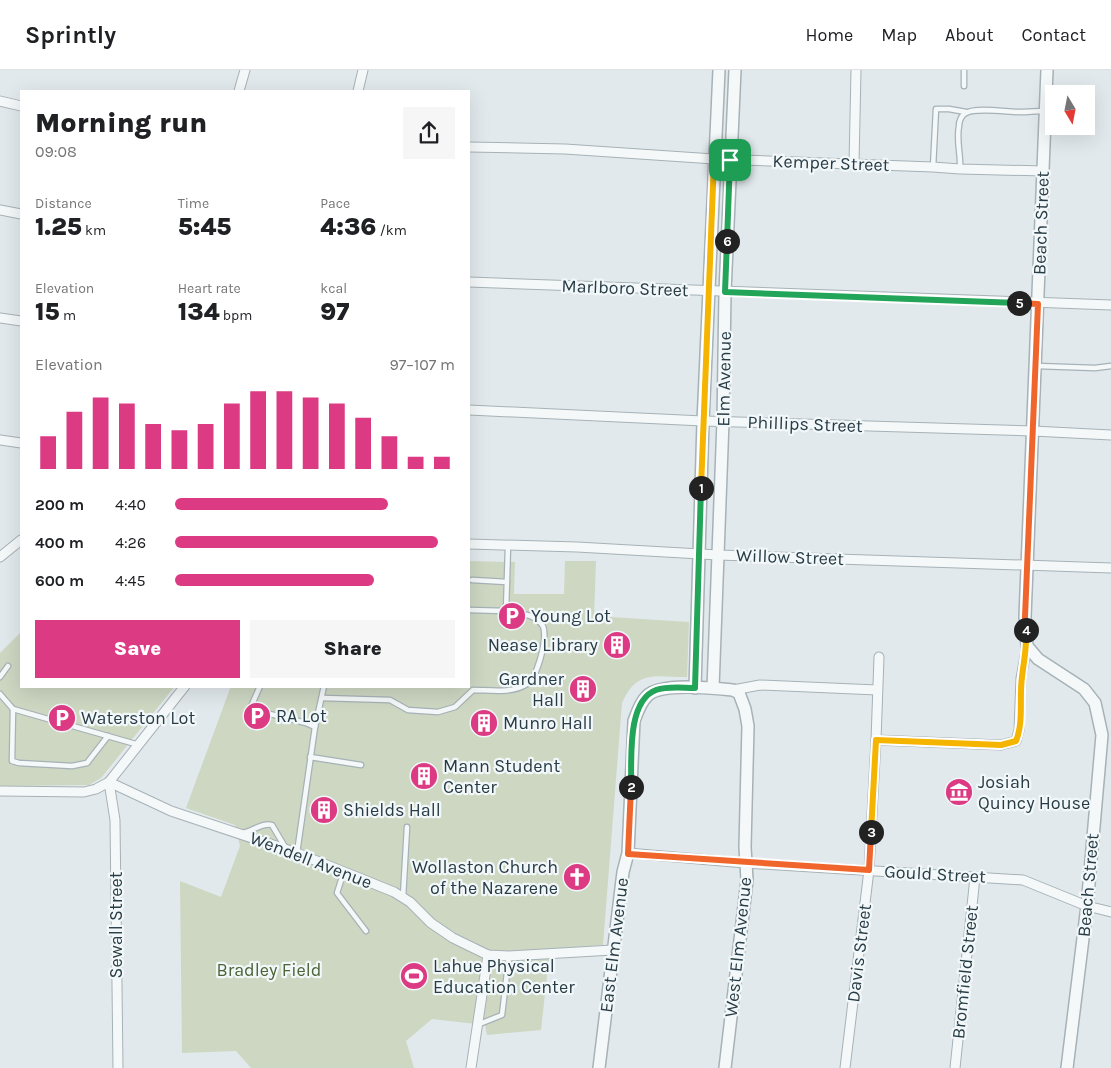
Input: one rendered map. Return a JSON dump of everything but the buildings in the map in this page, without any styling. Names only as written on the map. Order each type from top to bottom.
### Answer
[{"type":"street","points":[[238,90],[245,70]]},
{"type":"street","points":[[358,90],[363,70]]},
{"type":"street","name":"Elm Avenue","points":[[695,688],[703,421],[718,70]]},
{"type":"street","name":"Elm Avenue","points":[[713,688],[723,421],[725,292],[735,70]]},
{"type":"street","points":[[854,164],[856,70]]},
{"type":"street","name":"Beach Street","points":[[1046,85],[1047,70]]},
{"type":"street","points":[[0,102],[20,106]]},
{"type":"street","name":"Beach Street","points":[[876,740],[1001,745],[1016,741],[1020,730],[1021,678],[1027,646],[1025,617],[1045,110]]},
{"type":"street","name":"Kemper Street","points":[[470,147],[565,149],[714,160],[1043,171]]},
{"type":"street","points":[[0,210],[20,214]]},
{"type":"street","name":"Marlboro Street","points":[[470,282],[1111,306]]},
{"type":"street","points":[[0,318],[20,321]]},
{"type":"street","name":"Phillips Street","points":[[470,410],[703,421],[1111,435]]},
{"type":"street","points":[[0,440],[20,443]]},
{"type":"street","points":[[0,557],[20,541]]},
{"type":"street","name":"Willow Street","points":[[470,544],[718,555],[1111,568]]},
{"type":"street","name":"Beach Street","points":[[1027,646],[1038,659],[1084,689],[1095,703],[1102,735],[1087,906],[1067,1068]]},
{"type":"street","name":"Davis Street","points":[[845,1068],[869,870],[879,658]]},
{"type":"street","points":[[695,688],[733,690],[760,685],[877,690]]},
{"type":"street","points":[[0,791],[84,792],[96,789],[109,782],[183,688]]},
{"type":"street","name":"East Elm Avenue","points":[[599,1068],[623,872],[628,854],[634,721],[639,707],[647,696],[654,691],[666,688],[695,688]]},
{"type":"street","name":"West Elm Avenue","points":[[725,1068],[747,880],[745,863],[748,726],[742,699],[739,693],[733,690]]},
{"type":"street","name":"Wendell Avenue","points":[[109,782],[171,810],[297,853],[394,892],[431,923],[453,938],[488,955],[509,956],[613,950]]},
{"type":"street","name":"Sewall Street","points":[[109,782],[116,820],[118,1068]]},
{"type":"street","name":"Gould Street","points":[[628,854],[1023,880],[1087,906],[1111,912]]},
{"type":"street","name":"Bromfield Street","points":[[954,1068],[975,877]]},
{"type":"street","points":[[471,1068],[488,955]]},
{"type":"lane","points":[[964,70],[964,86]]},
{"type":"lane","points":[[933,167],[936,109],[949,108],[966,112],[981,110],[1020,112],[1045,110]]},
{"type":"lane","points":[[960,169],[961,159],[957,143],[958,126],[966,112]]},
{"type":"lane","points":[[1036,366],[1095,368],[1111,366]]},
{"type":"lane","points":[[506,611],[508,545]]},
{"type":"lane","points":[[472,580],[506,582]]},
{"type":"lane","points":[[322,698],[390,700],[408,710],[438,712],[455,707],[473,690],[509,690],[526,684],[535,676],[538,666],[544,630],[540,622],[533,616],[509,614],[506,611],[470,610]]},
{"type":"lane","points":[[0,677],[8,666]]},
{"type":"lane","points":[[259,688],[250,709],[306,723],[314,727]]},
{"type":"lane","points":[[297,853],[314,727],[324,688]]},
{"type":"lane","points":[[0,694],[13,709],[139,745]]},
{"type":"lane","points":[[13,709],[12,761],[19,763],[72,766],[87,764],[108,736]]},
{"type":"lane","points":[[310,757],[361,765]]},
{"type":"lane","points":[[241,834],[256,830],[263,825],[272,825],[285,849]]},
{"type":"lane","points":[[403,898],[407,828]]},
{"type":"lane","points":[[344,871],[337,893],[366,931]]},
{"type":"lane","points":[[477,1025],[502,1015],[509,956]]},
{"type":"green space","name":"Bradley Field","points":[[470,561],[515,562],[514,594],[564,594],[565,561],[596,561],[594,616],[689,622],[687,677],[648,677],[634,685],[622,703],[603,945],[550,949],[541,1030],[487,1035],[485,1025],[432,1019],[406,1041],[414,1068],[251,1068],[236,1051],[182,1053],[180,881],[221,897],[240,846],[235,825],[186,808],[230,688],[470,688]]},
{"type":"green space","name":"Waterston Lot","points":[[20,633],[20,688],[173,688],[101,778],[89,785],[0,786],[0,653]]},
{"type":"place","name":"Young Lot","points":[[512,616]]},
{"type":"place","name":"Nease Library","points":[[617,645]]},
{"type":"place","name":"Gardner Hall","points":[[583,689]]},
{"type":"place","name":"RA Lot","points":[[257,716]]},
{"type":"place","name":"Waterston Lot","points":[[62,718]]},
{"type":"place","name":"Munro Hall","points":[[484,723]]},
{"type":"place","name":"Mann Student Center","points":[[424,776]]},
{"type":"place","name":"Josiah Quincy House","points":[[959,792]]},
{"type":"place","name":"Shields Hall","points":[[324,810]]},
{"type":"place","name":"Wollaston Church of the Nazarene","points":[[577,877]]},
{"type":"place","name":"Lahue Physical Education Center","points":[[414,976]]},
{"type":"route","points":[[714,160],[730,160],[725,292],[1038,304],[1025,617],[1027,646],[1021,678],[1020,730],[1016,741],[1006,745],[876,740],[869,870],[628,854],[634,721],[639,707],[647,696],[654,691],[666,688],[695,688],[703,421],[714,160]]}]
